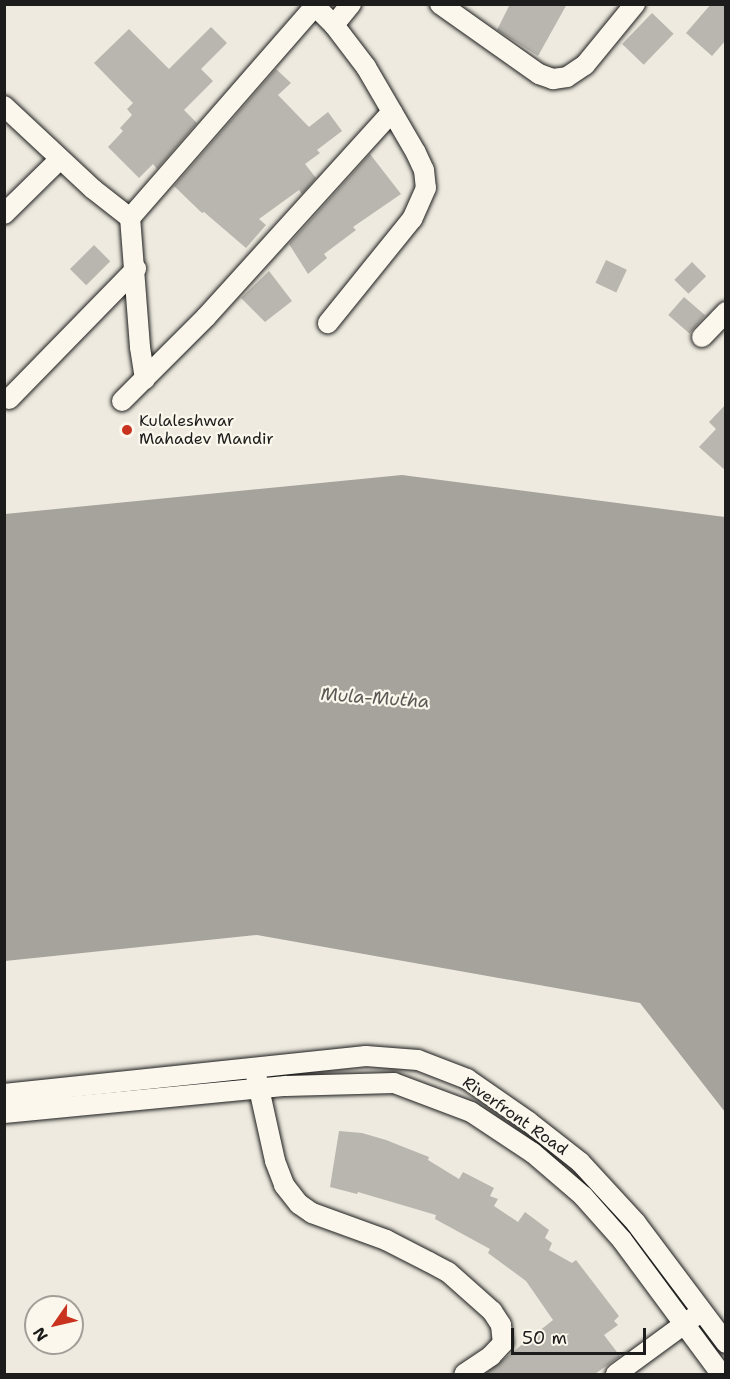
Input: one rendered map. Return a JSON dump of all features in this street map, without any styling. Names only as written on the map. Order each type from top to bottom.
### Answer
[{"type":"street","points":[[334,25],[351,4]]},
{"type":"street","points":[[440,4],[539,74],[553,79],[567,77],[585,64],[636,4]]},
{"type":"street","points":[[130,218],[314,5],[334,25],[366,67],[424,170],[426,188],[422,203],[412,219],[328,323]]},
{"type":"street","points":[[4,106],[60,159],[130,218],[136,269],[140,347],[145,379]]},
{"type":"street","points":[[122,401],[206,317],[392,112]]},
{"type":"street","points":[[4,214],[60,159]]},
{"type":"street","points":[[9,399],[136,269]]},
{"type":"street","points":[[702,337],[726,312]]},
{"type":"street","name":"Riverfront Road","points":[[60,1098],[255,1066],[366,1056],[418,1060],[467,1079],[529,1122],[580,1162],[636,1223],[726,1343]]},
{"type":"street","points":[[255,1066],[258,1088],[280,1176],[299,1204],[312,1213],[386,1240],[448,1272],[492,1311],[501,1325],[503,1343],[491,1356],[464,1374]]},
{"type":"street","name":"Riverfront Road","points":[[10,1103],[60,1098],[393,1083],[471,1112],[533,1153],[583,1196],[622,1240],[721,1374]]},
{"type":"street","points":[[616,1374],[686,1325],[702,1310]]},
{"type":"water","name":"Mula-Mutha","points":[[402,475],[725,517],[725,1112],[640,1003],[257,935],[5,961],[5,514]]},
{"type":"building","points":[[510,4],[567,4],[538,56],[497,30]]},
{"type":"building","points":[[711,4],[726,4],[726,40],[712,56],[686,33]]},
{"type":"building","points":[[652,13],[674,34],[644,65],[622,44]]},
{"type":"building","points":[[211,27],[227,43],[201,69],[213,81],[184,110],[197,123],[157,169],[153,164],[139,178],[108,147],[123,131],[120,128],[132,115],[127,109],[133,103],[94,63],[129,29],[169,69]]},
{"type":"building","points":[[276,69],[291,83],[278,95],[309,127],[328,112],[342,131],[317,150],[320,153],[305,164],[316,178],[302,194],[299,190],[259,219],[266,225],[246,248],[204,212],[202,213],[174,186]]},
{"type":"building","points":[[370,154],[401,194],[353,227],[356,230],[324,254],[327,258],[308,274],[289,244]]},
{"type":"building","points":[[94,245],[110,261],[86,285],[70,269]]},
{"type":"building","points":[[606,260],[627,270],[616,292],[595,283]]},
{"type":"building","points":[[692,262],[706,276],[688,294],[674,280]]},
{"type":"building","points":[[269,271],[292,301],[265,322],[241,298]]},
{"type":"building","points":[[684,297],[705,315],[689,333],[668,315]]},
{"type":"building","points":[[726,404],[726,471],[699,447],[716,429],[709,422]]},
{"type":"building","points":[[339,1131],[362,1133],[429,1157],[428,1160],[459,1179],[463,1172],[494,1188],[490,1196],[498,1199],[494,1206],[518,1222],[525,1212],[549,1230],[545,1238],[552,1243],[549,1250],[572,1263],[576,1260],[619,1316],[614,1321],[618,1325],[604,1335],[620,1356],[595,1374],[485,1374],[553,1320],[526,1281],[488,1253],[490,1249],[435,1219],[436,1215],[358,1192],[357,1194],[330,1187]]},
{"type":"place","name":"Kulaleshwar Mahadev Mandir","points":[[127,430]]}]
